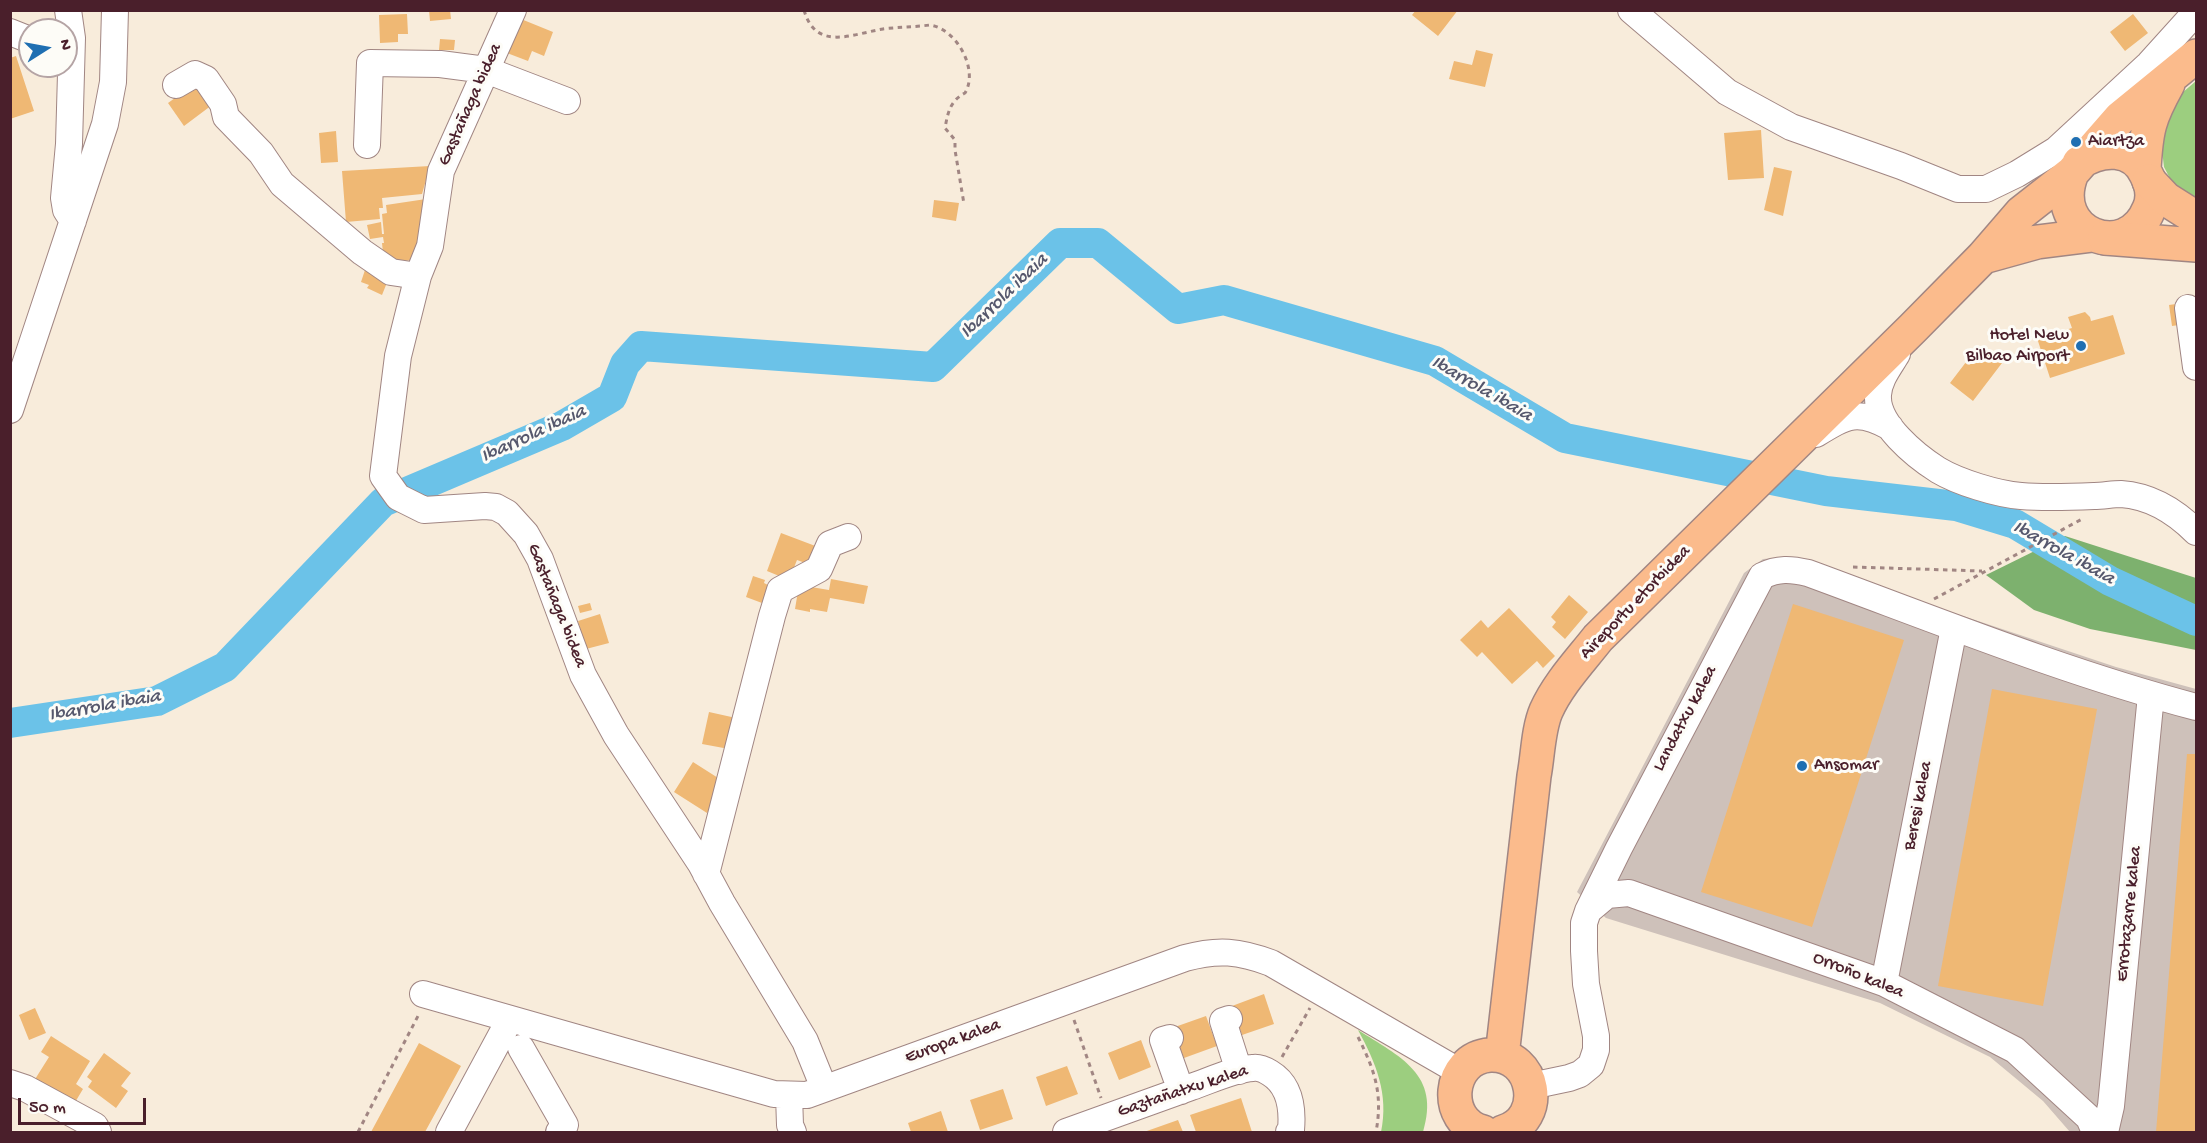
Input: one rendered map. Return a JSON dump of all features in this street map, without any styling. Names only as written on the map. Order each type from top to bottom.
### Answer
[{"type":"main road","points":[[2196,56],[2120,118],[2070,164],[2066,196],[2068,209],[2073,219],[2082,228],[2099,236],[2196,245]]},
{"type":"main road","points":[[1983,257],[2037,242],[2099,236],[2117,237],[2139,226],[2151,205],[2152,193],[2147,175],[2146,130],[2154,109],[2171,78]]},
{"type":"main road","points":[[2070,164],[2101,152],[2125,155],[2136,161],[2166,199],[2196,218]]},
{"type":"main road","name":"Aireportu etorbidea","points":[[1502,1056],[1534,776],[1546,711],[1571,671],[1598,638],[1913,328],[2070,164]]},
{"type":"main road","points":[[1484,1056],[1502,1056],[1521,1067],[1531,1086],[1531,1104],[1528,1113],[1515,1127],[1500,1132],[1470,1127],[1463,1120],[1454,1102],[1467,1065],[1484,1056]]},
{"type":"street","points":[[10,410],[99,148],[109,105],[114,65],[115,10]]},
{"type":"street","name":"Gastañaga bidea","points":[[513,10],[441,171],[430,246],[418,276],[398,356],[383,476],[398,497],[424,510],[496,507],[507,513],[526,534],[540,559],[583,675],[616,735],[706,874],[805,1041],[824,1088]]},
{"type":"street","points":[[1631,10],[1727,92],[1736,97],[1791,127],[1958,189],[1986,189],[2017,174],[2070,164],[2149,64],[2196,12]]},
{"type":"street","points":[[367,145],[370,63],[440,64],[486,70],[567,100]]},
{"type":"street","points":[[176,85],[195,74],[203,76],[223,104],[226,117],[261,153],[282,184],[362,252],[391,272],[418,276]]},
{"type":"street","points":[[69,78],[69,144],[64,198],[66,210],[74,221]]},
{"type":"street","points":[[2188,308],[2196,367]]},
{"type":"street","points":[[1913,328],[1880,385],[1879,407],[1890,427],[1907,446],[1939,470],[1966,482],[2019,496],[2121,494],[2156,503],[2180,516],[2196,532]]},
{"type":"street","points":[[1770,468],[1848,416],[1867,417],[1890,427]]},
{"type":"street","points":[[706,874],[780,590],[819,569],[830,544],[848,537]]},
{"type":"street","name":"Landatxu kalea","points":[[1531,1086],[1580,1074],[1591,1065],[1596,1050],[1596,1036],[1586,984],[1584,922],[1619,848],[1762,576],[1774,570],[1794,570],[1954,628],[2151,695],[2196,707]]},
{"type":"street","name":"Beresi kalea","points":[[1884,983],[1954,628]]},
{"type":"street","name":"Errotazarre kalea","points":[[2105,1132],[2111,1106],[2151,695]]},
{"type":"street","name":"Orroño kalea","points":[[1588,911],[1607,896],[1629,892],[1884,983],[2015,1050],[2089,1118],[2095,1132]]},
{"type":"street","name":"Europa kalea","points":[[425,995],[774,1094],[807,1095],[1185,958],[1198,954],[1244,953],[1270,963],[1454,1102]]},
{"type":"street","points":[[1228,1018],[1223,1021],[1239,1071]]},
{"type":"street","points":[[449,1132],[510,1019]]},
{"type":"street","points":[[1159,1043],[1163,1040],[1177,1092]]},
{"type":"street","points":[[521,1048],[564,1130]]},
{"type":"street","name":"Gaztañatxu kalea","points":[[1066,1132],[1177,1092],[1253,1068],[1262,1069],[1280,1080],[1289,1097],[1292,1117],[1289,1132]]},
{"type":"street","points":[[10,1083],[25,1088],[95,1126],[98,1132]]},
{"type":"street","points":[[789,1095],[790,1125],[793,1132]]},
{"type":"path","points":[[804,10],[807,22],[814,31],[832,37],[930,25],[944,29],[952,38],[963,53],[970,69],[971,79],[965,93],[950,106],[945,128],[955,140],[964,204]]},
{"type":"path","points":[[1919,614],[1931,601],[2093,513],[2121,494]]},
{"type":"path","points":[[1844,567],[1983,571]]},
{"type":"path","points":[[358,1132],[425,995]]},
{"type":"path","points":[[1271,1074],[1311,1006]]},
{"type":"path","points":[[1072,1015],[1108,1117]]},
{"type":"path","points":[[1356,1033],[1375,1075],[1380,1098],[1376,1132]]},
{"type":"shaded area","points":[[1786,557],[2116,667],[2196,689],[2196,1132],[2070,1132],[2043,1101],[1990,1057],[1880,1003],[1606,918],[1577,892],[1744,573],[1763,559]]},
{"type":"green space","points":[[2196,81],[2196,207],[2177,192],[2164,167],[2161,142],[2175,99]]},
{"type":"green space","points":[[2065,536],[2196,578],[2196,650],[2090,629],[2034,610],[1986,575]]},
{"type":"green space","points":[[1358,1030],[1402,1059],[1421,1081],[1426,1095],[1427,1112],[1423,1132],[1381,1132],[1382,1092],[1375,1067]]},
{"type":"building","points":[[429,10],[450,10],[451,19],[430,21]]},
{"type":"building","points":[[1416,10],[1458,10],[1438,36],[1412,15]]},
{"type":"building","points":[[407,14],[408,34],[398,34],[398,42],[380,43],[379,15]]},
{"type":"building","points":[[2133,14],[2148,33],[2125,51],[2110,32]]},
{"type":"building","points":[[521,19],[553,32],[544,56],[532,51],[528,61],[507,53]]},
{"type":"building","points":[[440,39],[455,40],[454,50],[439,50]]},
{"type":"building","points":[[1476,50],[1493,54],[1485,87],[1449,79],[1454,61],[1472,65]]},
{"type":"building","points":[[16,56],[18,78],[23,78],[34,111],[10,119],[10,58]]},
{"type":"building","points":[[200,80],[216,102],[184,126],[168,103]]},
{"type":"building","points":[[1761,130],[1764,178],[1728,180],[1724,133]]},
{"type":"building","points":[[336,131],[338,162],[321,163],[319,133]]},
{"type":"building","points":[[430,166],[422,194],[382,198],[383,208],[379,208],[380,219],[346,222],[342,171]]},
{"type":"building","points":[[1774,167],[1792,171],[1783,216],[1764,210]]},
{"type":"building","points":[[426,199],[424,258],[384,263],[383,237],[370,239],[367,225],[381,222],[382,234],[384,234],[382,214],[387,213],[386,205]]},
{"type":"building","points":[[934,200],[959,203],[956,221],[932,217]]},
{"type":"building","points":[[365,270],[388,280],[382,295],[367,288],[369,285],[361,282]]},
{"type":"building","points":[[2183,303],[2186,324],[2172,326],[2169,305]]},
{"type":"building","name":"Hotel New Bilbao Airport","points":[[2085,312],[2091,321],[2113,315],[2125,354],[2050,378],[2037,338],[2072,328],[2068,317]]},
{"type":"building","points":[[1976,349],[1985,356],[1988,353],[2002,363],[1973,401],[1950,383]]},
{"type":"building","points":[[781,533],[818,547],[811,565],[797,560],[789,580],[767,571]]},
{"type":"building","points":[[753,576],[765,580],[764,583],[768,585],[762,603],[746,597]]},
{"type":"building","points":[[831,579],[868,586],[864,604],[830,598],[827,612],[795,609],[799,585],[829,590]]},
{"type":"building","points":[[1569,595],[1588,612],[1565,639],[1552,627],[1556,622],[1551,617]]},
{"type":"building","points":[[590,603],[592,610],[580,613],[578,606]]},
{"type":"building","name":"Ansomar","points":[[1793,604],[1904,640],[1812,927],[1701,892]]},
{"type":"building","points":[[1509,608],[1555,656],[1543,668],[1537,661],[1512,684],[1482,652],[1477,657],[1460,640],[1481,620],[1488,628]]},
{"type":"building","points":[[600,614],[609,643],[586,649],[578,621]]},
{"type":"building","points":[[1992,689],[2097,709],[2043,1006],[1938,986]]},
{"type":"building","points":[[709,712],[736,718],[729,749],[702,744]]},
{"type":"building","points":[[2187,754],[2196,754],[2196,1132],[2156,1132]]},
{"type":"building","points":[[693,762],[726,783],[707,813],[674,792]]},
{"type":"building","points":[[1264,994],[1274,1024],[1242,1035],[1232,1006]]},
{"type":"building","points":[[35,1008],[46,1033],[29,1040],[19,1015]]},
{"type":"building","points":[[1206,1016],[1217,1046],[1184,1058],[1172,1028]]},
{"type":"building","points":[[51,1036],[90,1061],[76,1084],[83,1089],[71,1109],[32,1084],[49,1057],[41,1052]]},
{"type":"building","points":[[1141,1040],[1151,1067],[1119,1080],[1108,1053]]},
{"type":"building","points":[[419,1043],[461,1066],[425,1132],[371,1132]]},
{"type":"building","points":[[104,1053],[131,1073],[121,1086],[128,1091],[116,1108],[88,1087],[92,1081],[87,1077]]},
{"type":"building","points":[[1067,1066],[1078,1094],[1046,1106],[1036,1077]]},
{"type":"building","points":[[1003,1089],[1013,1119],[980,1130],[970,1100]]},
{"type":"building","points":[[1241,1098],[1252,1132],[1196,1132],[1190,1115]]},
{"type":"building","points":[[941,1111],[948,1132],[911,1132],[908,1123]]},
{"type":"building","points":[[1178,1120],[1183,1132],[1144,1132]]},
{"type":"waterway","name":"Ibarrola ibaia","points":[[10,723],[157,701],[225,667],[383,502],[562,426],[612,397],[625,364],[641,346],[933,367],[1060,243],[1098,243],[1178,309],[1224,300],[1435,361],[1565,438],[1826,491],[1956,506],[2015,524],[2110,581],[2196,621]]},
{"type":"place","name":"Aiartza","points":[[2076,142]]},
{"type":"place","name":"Hotel New Bilbao Airport","points":[[2081,346]]},
{"type":"place","name":"Ansomar","points":[[1802,766]]}]
